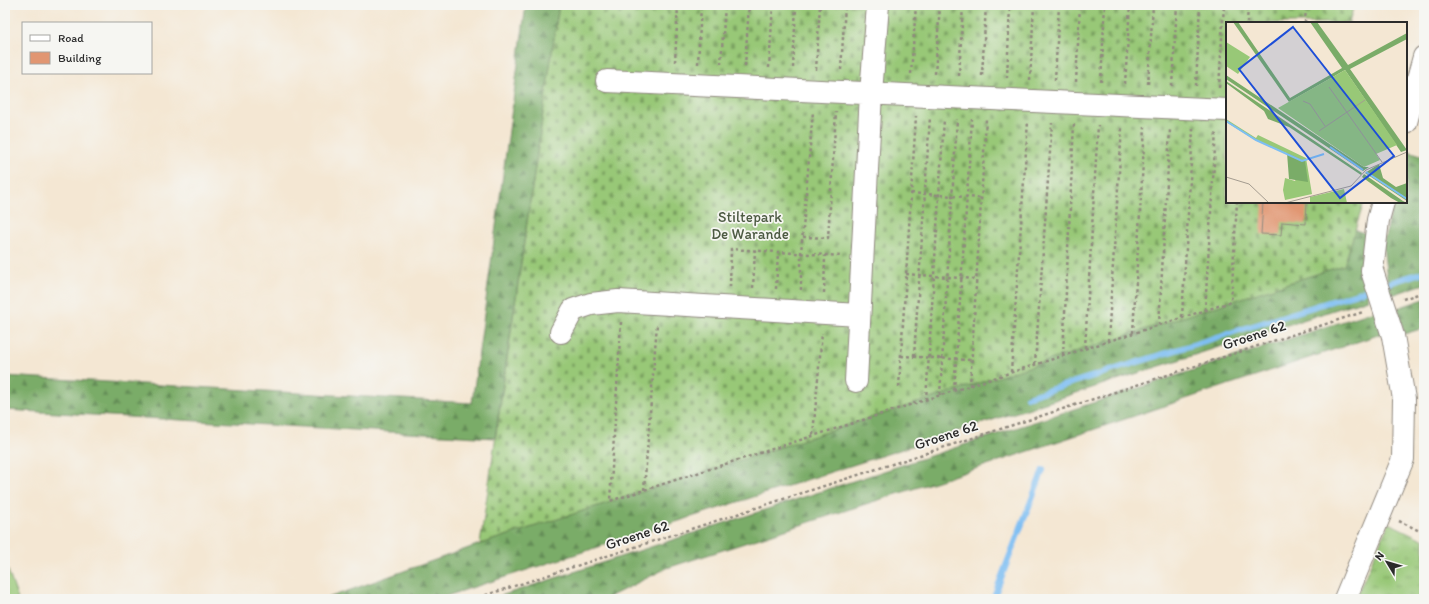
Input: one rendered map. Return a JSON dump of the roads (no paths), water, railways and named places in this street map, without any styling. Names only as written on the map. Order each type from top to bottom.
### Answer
[{"type":"street","points":[[856,381],[871,93],[878,5]]},
{"type":"street","points":[[1407,116],[1424,57]]},
{"type":"street","points":[[607,81],[871,93],[930,103],[958,97],[1222,110]]},
{"type":"street","points":[[1345,599],[1382,513],[1403,459],[1404,399],[1393,336],[1372,271],[1378,220],[1383,203]]},
{"type":"street","points":[[561,332],[573,310],[591,304],[623,301],[859,315]]},
{"type":"waterway","points":[[1027,397],[1424,272]]},
{"type":"waterway","points":[[993,599],[1043,470]]},
{"type":"park label","name":"Stiltepark De Warande","points":[[750,226]]}]
